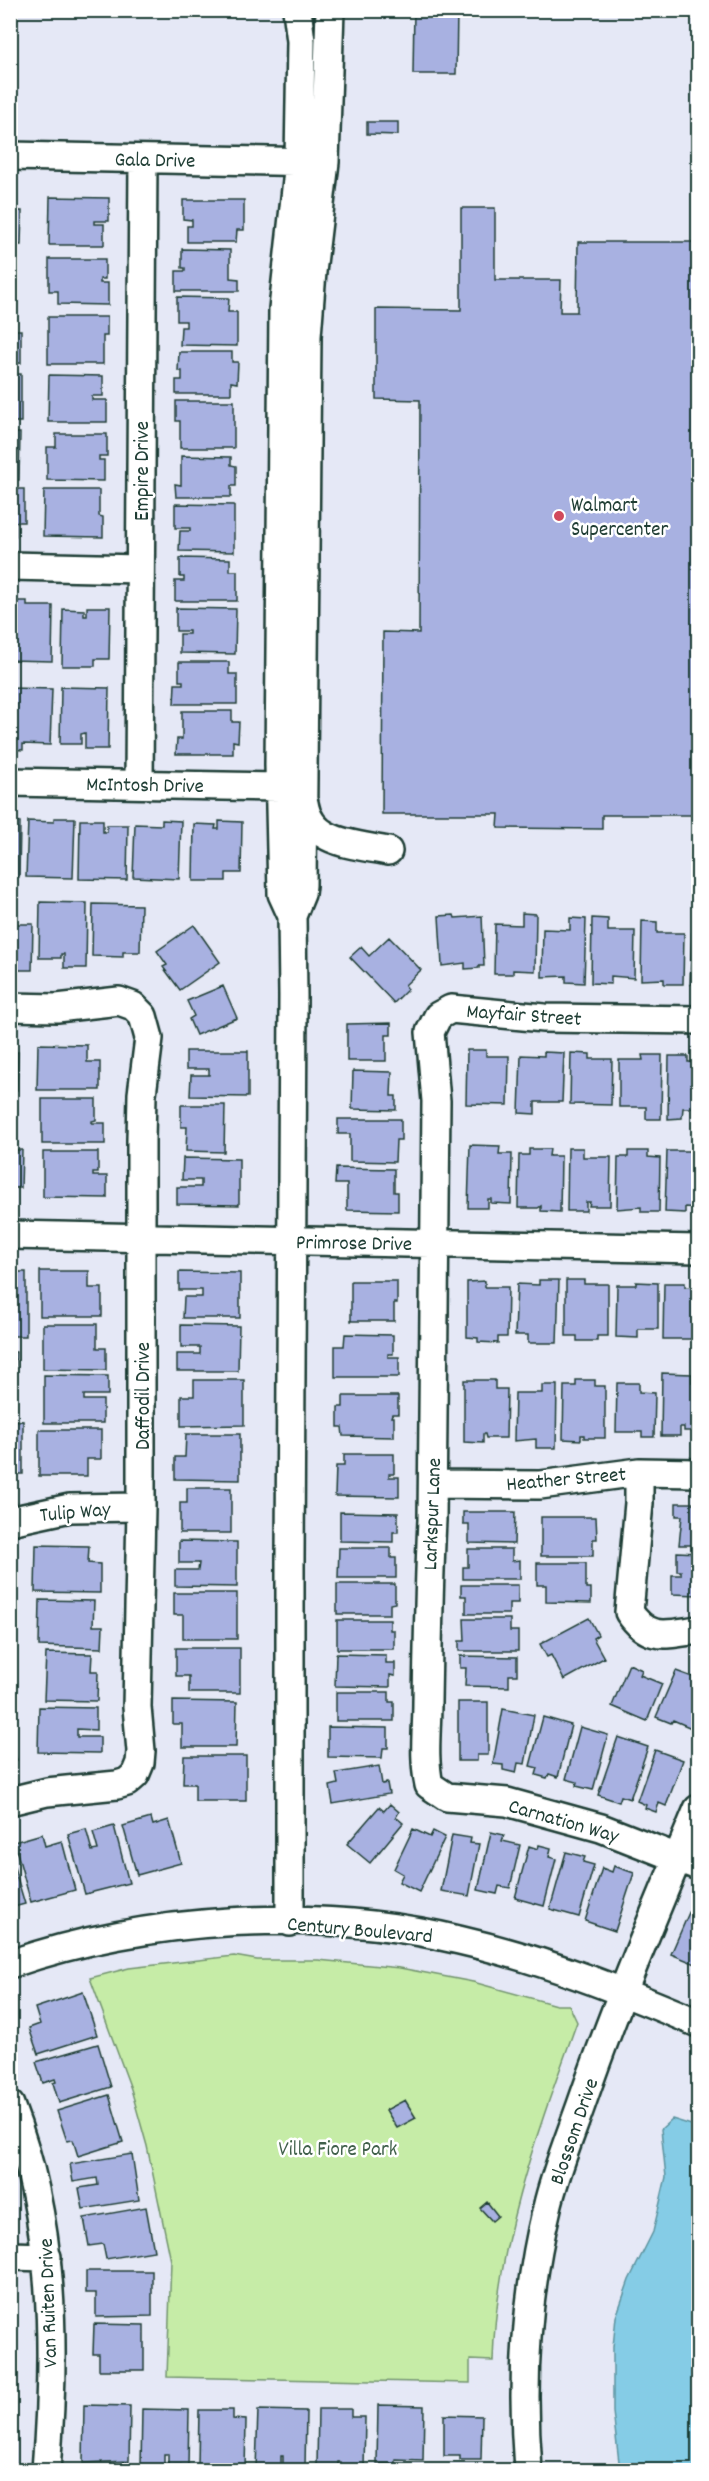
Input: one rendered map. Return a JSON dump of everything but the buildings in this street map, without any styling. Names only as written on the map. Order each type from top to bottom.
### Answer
[{"type":"street","points":[[297,10],[312,161]]},
{"type":"street","points":[[302,885],[291,790],[284,309],[312,161],[330,10]]},
{"type":"street","name":"Gala Drive","points":[[10,156],[312,161]]},
{"type":"street","name":"Empire Drive","points":[[139,784],[143,159]]},
{"type":"street","points":[[10,566],[140,569]]},
{"type":"street","name":"McIntosh Drive","points":[[10,782],[291,790]]},
{"type":"street","points":[[290,1922],[292,916],[301,894],[309,861],[316,854],[330,850],[388,851],[330,838],[319,832],[309,821],[291,790]]},
{"type":"street","points":[[291,790],[282,894],[292,916]]},
{"type":"street","name":"Daffodil Drive","points":[[10,1007],[57,1008],[119,1001],[133,1006],[143,1016],[148,1038],[142,1094],[141,1507],[137,1707],[140,1763],[135,1775],[127,1782],[117,1785],[47,1792],[10,1801]]},
{"type":"street","name":"Mayfair Street","points":[[434,1244],[436,1101],[430,1032],[438,1016],[451,1008],[544,1018],[699,1020]]},
{"type":"street","name":"Primrose Drive","points":[[10,1235],[699,1249]]},
{"type":"street","name":"Larkspur Lane","points":[[429,1785],[424,1763],[433,1484],[434,1244]]},
{"type":"street","points":[[639,1472],[639,1503],[629,1612],[638,1625],[649,1633],[663,1635],[699,1630]]},
{"type":"street","name":"Heather Street","points":[[433,1484],[540,1485],[639,1472],[699,1473]]},
{"type":"street","name":"Tulip Way","points":[[10,1521],[69,1508],[141,1507]]},
{"type":"street","name":"Carnation Way","points":[[429,1785],[447,1797],[507,1802],[548,1812],[601,1828],[688,1862]]},
{"type":"street","name":"Blossom Drive","points":[[528,2470],[525,2413],[528,2320],[545,2219],[559,2168],[623,1991],[688,1862],[699,1809]]},
{"type":"street","name":"Century Boulevard","points":[[10,1964],[80,1944],[171,1928],[240,1922],[290,1922],[400,1929],[456,1939],[567,1970],[699,2023]]},
{"type":"street","name":"Van Ruiten Drive","points":[[10,2105],[33,2174],[47,2257],[51,2328],[46,2470]]},
{"type":"street","points":[[10,2256],[47,2257]]},
{"type":"green space","name":"Villa Fiore Park","points":[[234,1956],[257,1960],[318,1960],[400,1968],[473,1982],[556,2005],[569,2005],[577,2022],[547,2105],[510,2231],[496,2317],[493,2361],[470,2360],[470,2383],[167,2377],[171,2261],[147,2146],[131,2089],[90,1978],[129,1968]]},
{"type":"water","points":[[672,2119],[698,2127],[698,2470],[620,2470],[613,2412],[613,2347],[616,2317],[629,2280],[653,2232],[666,2177],[661,2129]]},
{"type":"place","name":"Walmart Supercenter","points":[[559,516]]}]
